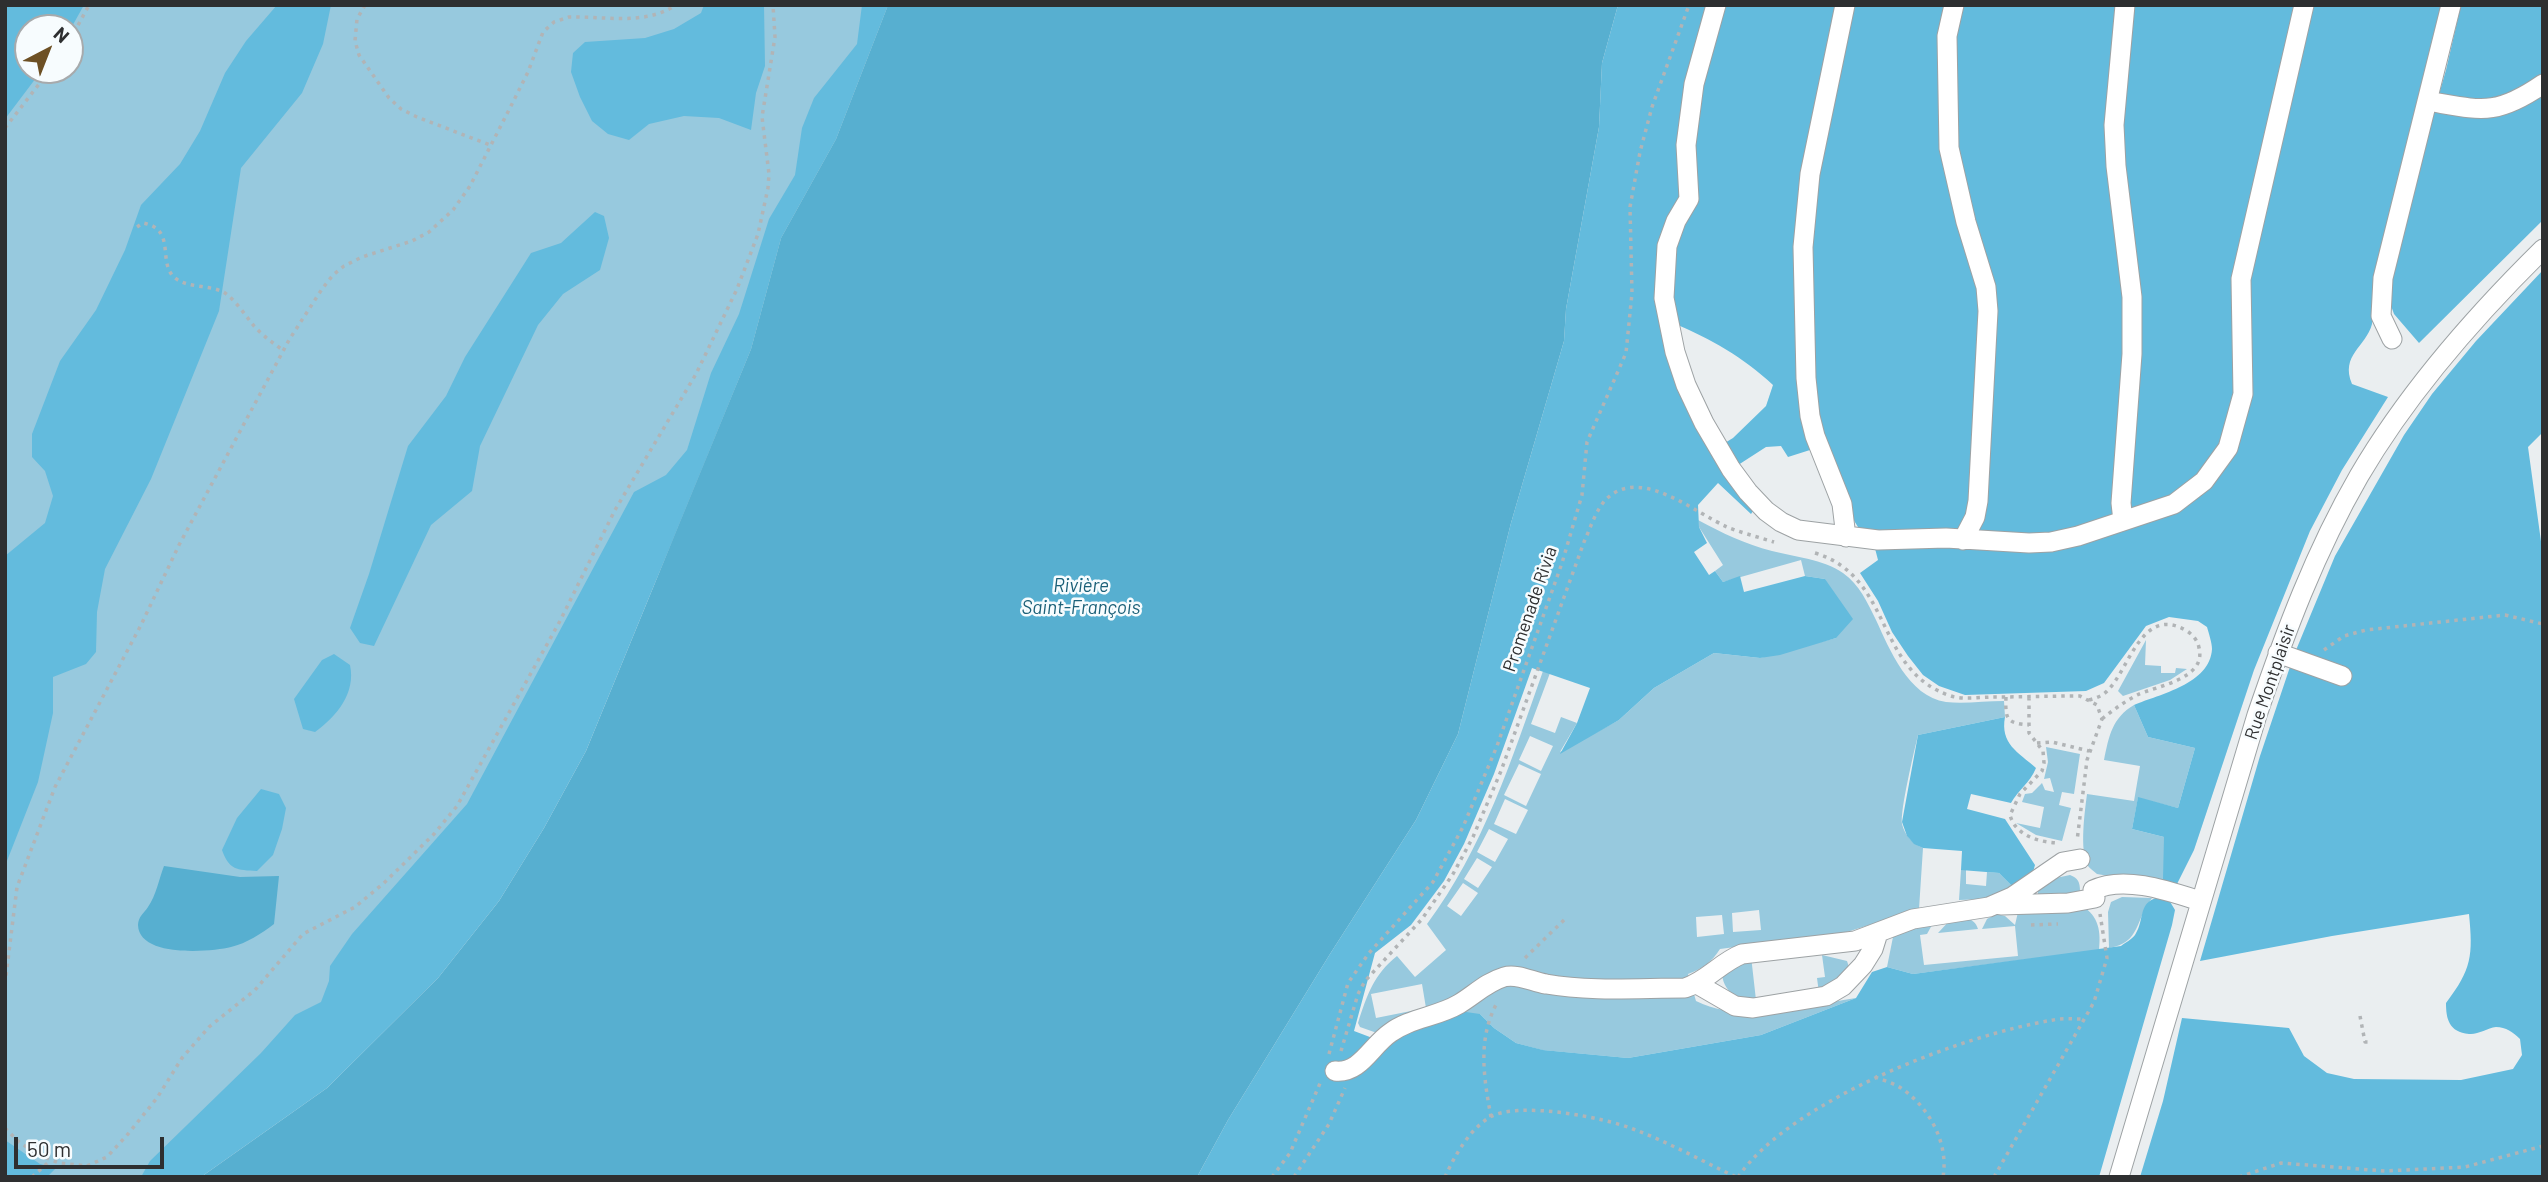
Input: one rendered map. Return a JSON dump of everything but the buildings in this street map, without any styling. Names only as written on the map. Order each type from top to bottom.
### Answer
[{"type":"street","points":[[1716,5],[1690,106],[1686,145],[1689,199],[1676,221],[1667,246],[1664,273],[1666,318],[1686,385],[1718,446],[1748,492],[1766,511],[1790,526],[1798,530],[1878,541],[1993,542],[2051,542],[2078,536],[2174,504],[2204,481],[2228,448],[2243,394],[2243,269],[2304,5]]},
{"type":"street","points":[[1845,5],[1810,174],[1803,247],[1806,378],[1810,416],[1815,436],[1842,504],[1846,537]]},
{"type":"street","points":[[1954,5],[1947,36],[1949,148],[1966,222],[1986,287],[1988,311],[1978,500],[1975,517],[1963,540]]},
{"type":"street","points":[[2123,521],[2121,503],[2132,354],[2132,297],[2116,166],[2115,125],[2125,5]]},
{"type":"street","points":[[2392,340],[2381,316],[2383,278],[2451,5]]},
{"type":"street","points":[[2427,102],[2494,109],[2508,105],[2543,84]]},
{"type":"street","name":"Rue Montplaisir","points":[[2119,1177],[2200,901],[2278,653],[2329,531],[2372,456],[2411,398],[2446,354],[2543,249]]},
{"type":"street","points":[[2278,653],[2342,676]]},
{"type":"street","points":[[1996,905],[2078,852]]},
{"type":"street","points":[[1332,1071],[1357,1066],[1374,1046],[1402,1026],[1442,1012],[1484,986],[1511,976],[1559,986],[1685,988],[1697,984],[1733,957],[1742,954],[1855,941],[1913,919],[1996,905],[2068,903],[2109,886],[2126,885],[2163,890],[2200,901]]},
{"type":"street","points":[[1697,984],[1735,1006],[1753,1008],[1826,996],[1843,986],[1863,965],[1873,949],[1878,933]]},
{"type":"path","points":[[365,5],[357,19],[355,41],[359,55],[389,98],[401,109],[417,117],[490,145]]},
{"type":"path","points":[[5,984],[9,970],[16,895],[55,787],[141,625],[179,545],[284,351],[332,275],[352,261],[412,241],[441,222],[470,186],[528,72],[543,32],[554,22],[577,17],[645,18],[676,5]]},
{"type":"path","points":[[5,1128],[19,1142],[51,1160],[76,1167],[87,1166],[107,1157],[157,1098],[182,1058],[209,1027],[255,990],[303,934],[355,907],[384,883],[434,834],[457,806],[559,621],[628,487],[654,448],[696,374],[737,289],[758,234],[768,188],[769,174],[762,117],[775,37],[773,5]]},
{"type":"path","name":"Promenade Rivia","points":[[1272,1177],[1290,1153],[1332,1071],[1348,983],[1364,959],[1433,882],[1463,827],[1497,746],[1562,563],[1582,495],[1587,442],[1626,353],[1632,293],[1630,207],[1640,152],[1656,96],[1689,5]]},
{"type":"path","points":[[5,128],[39,84]]},
{"type":"path","points":[[137,227],[143,223],[151,224],[158,230],[164,239],[169,269],[174,277],[213,287],[225,294],[266,338],[284,351]]},
{"type":"path","points":[[1294,1177],[1311,1155],[1341,1101],[1346,1085],[1332,1071],[1358,994],[1365,981],[1422,919],[1453,874],[1473,837],[1501,771],[1584,542],[1601,506],[1611,495],[1625,489],[1643,488],[1663,493],[1727,527],[1778,543]]},
{"type":"path","points":[[1803,550],[1829,558],[1854,575],[1865,588],[1906,664],[1931,686],[1960,698],[2080,696],[2097,705],[2102,719]]},
{"type":"path","points":[[2315,665],[2332,643],[2344,636],[2366,630],[2505,615],[2543,624]]},
{"type":"path","points":[[2029,696],[2029,733],[2043,751],[2042,771],[2015,802],[2010,815],[2012,822],[2026,836],[2078,852],[2077,826],[2090,752],[2102,719],[2141,693],[2176,681],[2187,674],[2200,658],[2197,641],[2183,629],[2156,626],[2137,643],[2113,685],[2101,696],[2089,700]]},
{"type":"path","points":[[2006,697],[2008,720],[2029,725]]},
{"type":"path","points":[[2037,743],[2052,742],[2090,752]]},
{"type":"path","points":[[1994,1177],[2085,1019],[2101,985],[2107,958],[2100,912],[2094,894]]},
{"type":"path","points":[[1491,1117],[1484,1078],[1486,1032],[1494,1009],[1511,976],[1565,919]]},
{"type":"path","points":[[2360,1016],[2365,1042],[2369,1042]]},
{"type":"path","points":[[1445,1177],[1472,1133],[1491,1117],[1510,1110],[1534,1110],[1600,1119],[1632,1128],[1737,1177],[1754,1155],[1776,1138],[1835,1099],[1875,1077],[1926,1056],[2005,1031],[2055,1019],[2085,1019]]},
{"type":"path","points":[[1875,1077],[1900,1087],[1931,1121],[1941,1140],[1946,1161],[1943,1177]]},
{"type":"path","points":[[2239,1177],[2281,1163],[2385,1171],[2465,1167],[2543,1146]]},
{"type":"path","points":[[32,1177],[51,1160]]},
{"type":"shaded area","points":[[5,5],[888,5],[836,139],[781,238],[751,349],[635,628],[201,1177],[5,1177]]},
{"type":"shaded area","points":[[5,5],[84,5],[79,14],[14,14],[14,84],[31,84],[5,119]]},
{"type":"shaded area","points":[[277,5],[331,5],[323,44],[302,93],[241,168],[219,311],[151,479],[105,569],[97,612],[96,652],[86,664],[53,677],[53,713],[38,782],[5,866],[5,556],[45,523],[53,496],[45,471],[32,457],[32,434],[60,361],[96,310],[125,250],[141,205],[180,164],[200,131],[225,73],[246,41]]},
{"type":"shaded area","points":[[704,5],[764,5],[765,66],[756,93],[751,130],[719,118],[684,116],[649,124],[629,140],[608,134],[592,121],[571,72],[573,53],[585,42],[645,38],[674,29],[701,13]]},
{"type":"shaded area","points":[[862,5],[888,5],[836,139],[781,238],[751,349],[586,751],[544,828],[499,901],[438,978],[327,1088],[201,1177],[141,1177],[150,1161],[261,1053],[295,1015],[321,1002],[329,981],[330,966],[352,934],[467,804],[634,492],[666,475],[687,450],[711,373],[739,314],[769,219],[795,175],[802,128],[814,98],[857,44]]},
{"type":"shaded area","points":[[1618,5],[1708,5],[1685,190],[1659,322],[1755,508],[1751,514],[1718,483],[1698,505],[1699,527],[1707,543],[1694,552],[1709,575],[1715,571],[1723,582],[1740,576],[1744,592],[1805,576],[1825,579],[1853,619],[1836,638],[1780,655],[1760,658],[1714,653],[1654,688],[1619,720],[1560,754],[1577,723],[1590,688],[1532,668],[1494,774],[1464,844],[1444,881],[1411,925],[1375,953],[1354,1031],[1383,1042],[1459,1011],[1480,1014],[1494,1028],[1516,1043],[1543,1050],[1628,1058],[1761,1035],[1856,998],[1872,972],[1887,967],[1913,974],[2121,946],[2135,935],[2145,906],[2154,898],[2163,896],[2175,910],[2172,925],[2099,1177],[1197,1177],[1228,1120],[1416,820],[1458,734],[1511,523],[1564,341],[1566,309],[1599,127],[1602,63]]},
{"type":"shaded area","points":[[1723,5],[2443,5],[2374,284],[2372,324],[2349,366],[2352,384],[2388,397],[2342,470],[2310,531],[2254,670],[2194,850],[2175,888],[2166,886],[2163,879],[2164,837],[2132,829],[2138,797],[2178,808],[2195,748],[2148,737],[2134,705],[2170,692],[2203,671],[2212,649],[2207,627],[2198,621],[2169,617],[2146,626],[2104,683],[2086,691],[1965,695],[1939,686],[1923,675],[1892,632],[1878,601],[1860,573],[1878,560],[1871,533],[1858,527],[1810,450],[1788,457],[1781,446],[1766,447],[1735,467],[1723,444],[1733,438],[1766,406],[1773,385],[1726,350],[1673,323],[1668,283],[1692,155],[1699,101]]},
{"type":"shaded area","points":[[2461,5],[2543,5],[2543,220],[2419,343],[2394,314],[2389,300],[2400,230],[2446,70]]},
{"type":"shaded area","points":[[595,212],[604,216],[609,238],[600,270],[563,294],[538,325],[480,446],[472,491],[431,525],[374,646],[360,643],[350,628],[408,446],[446,396],[465,357],[531,253],[561,243]]},
{"type":"shaded area","points":[[2543,270],[2543,432],[2528,447],[2543,556],[2543,1177],[2140,1177],[2163,1101],[2182,1018],[2289,1028],[2304,1056],[2327,1073],[2354,1079],[2461,1080],[2513,1069],[2522,1055],[2520,1039],[2509,1030],[2496,1027],[2476,1033],[2462,1033],[2453,1028],[2448,1019],[2446,1003],[2461,981],[2469,961],[2469,914],[2200,961],[2260,756],[2294,655],[2335,556],[2404,435],[2432,394],[2476,341]]},
{"type":"shaded area","points":[[1698,520],[1752,545],[1818,561],[1843,573],[1862,594],[1902,670],[1921,691],[1933,698],[1953,703],[2004,701],[2005,717],[1918,735],[1902,824],[1907,836],[1923,848],[1919,909],[1847,932],[1720,949],[1714,958],[1688,974],[1696,1001],[1734,1012],[1775,1012],[1856,998],[1761,1035],[1628,1058],[1542,1050],[1516,1043],[1494,1028],[1480,1014],[1377,1033],[1360,1027],[1358,1023],[1368,994],[1389,963],[1397,956],[1415,977],[1446,950],[1427,924],[1447,895],[1480,834],[1507,770],[1543,671],[1550,673],[1531,724],[1555,733],[1561,717],[1577,723],[1560,752],[1619,720],[1654,688],[1714,653],[1760,658],[1836,638],[1825,579],[1805,576],[1801,560],[1723,582],[1715,571],[1723,565],[1699,527]],"holes":[[[1530,736],[1553,746],[1541,771],[1519,760]],[[1519,764],[1541,774],[1526,806],[1504,795]],[[1505,799],[1528,810],[1516,834],[1494,824]],[[1489,829],[1508,839],[1495,862],[1477,852]],[[1477,858],[1492,867],[1478,888],[1464,879]],[[1463,883],[1478,893],[1461,916],[1447,906]],[[1759,910],[1761,930],[1733,932],[1732,913]],[[1722,915],[1724,934],[1697,937],[1696,917]],[[1422,984],[1426,1008],[1376,1018],[1371,994]]]},
{"type":"shaded area","points":[[2146,640],[2145,665],[2161,666],[2161,673],[2175,673],[2176,668],[2187,669],[2170,680],[2123,696],[2118,691]]},
{"type":"shaded area","points":[[334,654],[350,665],[347,694],[331,719],[315,732],[303,729],[294,699],[322,660]]},
{"type":"shaded area","points":[[2134,705],[2148,737],[2195,748],[2178,808],[2138,798],[2132,829],[2164,837],[2166,886],[2097,874],[2085,859],[2083,830],[2087,794],[2134,801],[2140,766],[2104,760],[2116,722]]},
{"type":"shaded area","points":[[2005,717],[2005,734],[2008,741],[2036,768],[2011,803],[1971,794],[1967,809],[2005,819],[2035,865],[2033,872],[2013,887],[1999,873],[1961,870],[1962,851],[1923,848],[1914,844],[1907,836],[1902,822],[1918,735]]},
{"type":"shaded area","points":[[2046,747],[2080,754],[2074,794],[2062,792],[2059,805],[2071,808],[2062,841],[2036,835],[2016,823],[2040,828],[2044,807],[2022,802],[2025,794],[2032,793],[2042,783],[2045,790],[2054,792],[2050,778],[2044,779],[2048,762]]},
{"type":"shaded area","points":[[261,789],[279,794],[286,808],[282,829],[273,855],[257,871],[235,868],[228,862],[222,850],[237,818]]},
{"type":"shaded area","points":[[1961,870],[1966,870],[1966,884],[1986,886],[1987,872],[1999,873],[2013,887],[1985,899],[1959,900]]},
{"type":"shaded area","points":[[2070,875],[2077,879],[2080,885],[2080,891],[2075,895],[2042,897],[2038,894],[2038,890],[2051,879]]},
{"type":"shaded area","points":[[2122,897],[2152,898],[2132,936],[2127,941],[2109,948],[2108,912],[2111,902]]},
{"type":"shaded area","points":[[2082,906],[2098,925],[2099,950],[1913,974],[1887,967],[1894,932],[1932,925],[1927,934],[1920,935],[1924,965],[2018,956],[2015,926],[1982,929],[1987,919],[1996,914],[2005,916],[2015,925],[2018,912]]},
{"type":"shaded area","points":[[1952,918],[1971,920],[1978,929],[1938,933]]},
{"type":"shaded area","points":[[1822,955],[1847,961],[1849,967],[1845,975],[1819,993],[1817,978],[1825,977]]},
{"type":"shaded area","points":[[1751,956],[1756,1000],[1734,994],[1726,987],[1722,975]]},
{"type":"shaded area","points":[[5,1140],[40,1164],[56,1168],[47,1177],[5,1177]]},
{"type":"water","name":"Rivière Saint-François","points":[[888,5],[1618,5],[1602,63],[1599,127],[1566,309],[1564,341],[1511,523],[1458,734],[1416,820],[1228,1120],[1197,1177],[201,1177],[327,1088],[438,978],[499,901],[544,828],[586,751],[751,349],[781,238],[836,139]]},
{"type":"water","points":[[164,866],[240,877],[279,876],[274,924],[248,941],[221,949],[177,950],[150,943],[141,936],[138,922],[153,898]]}]
